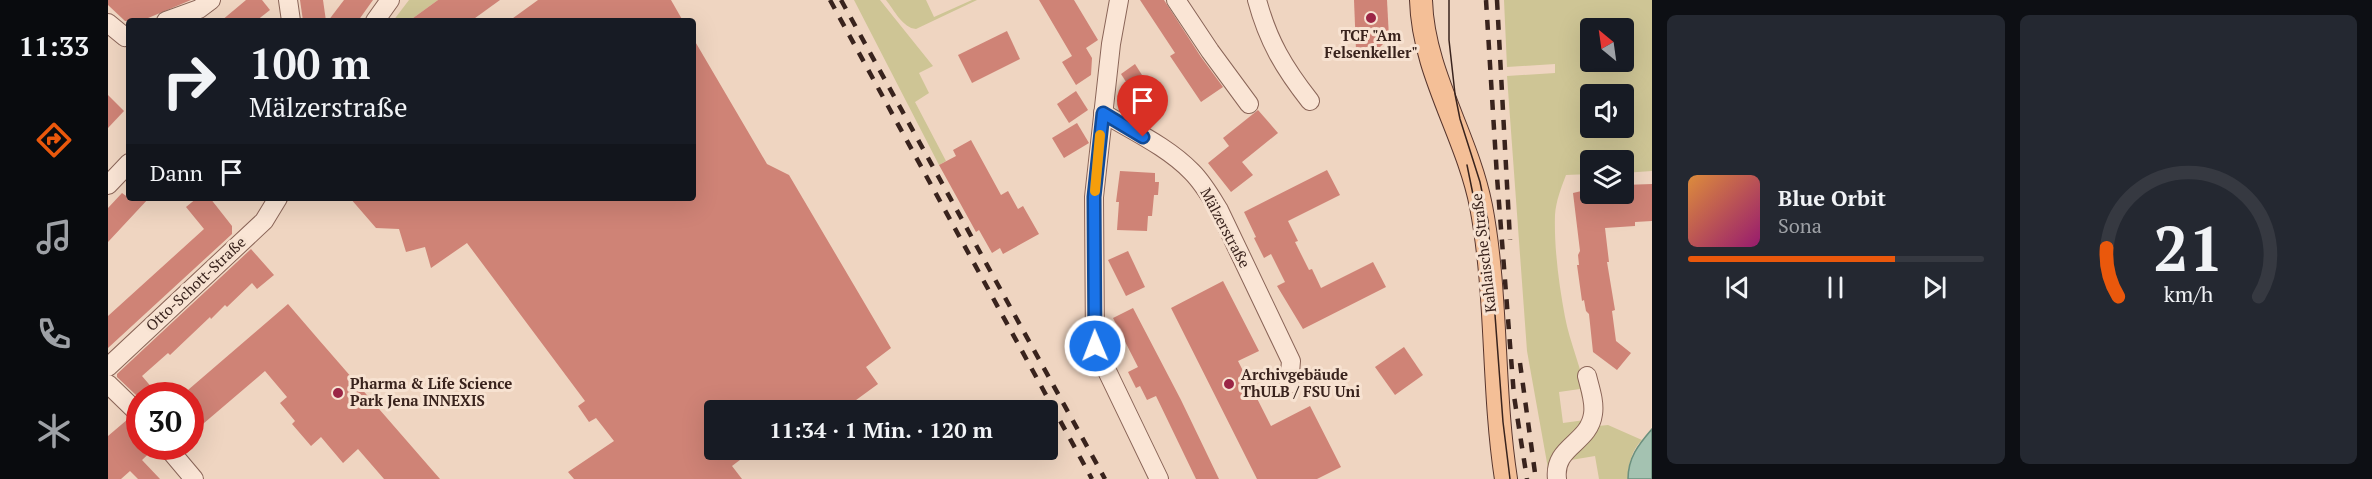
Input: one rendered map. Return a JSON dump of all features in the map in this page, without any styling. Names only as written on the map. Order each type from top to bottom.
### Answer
[{"type":"main road","name":"Kahlaische Straße","points":[[1421,0],[1421,15],[1434,71],[1460,138],[1481,205],[1489,272],[1506,479]]},
{"type":"street","points":[[174,18],[199,9],[211,0]]},
{"type":"street","points":[[288,0],[291,18]]},
{"type":"street","points":[[377,18],[390,0]]},
{"type":"street","points":[[1119,0],[1111,44],[1094,197],[1095,346],[1159,479]]},
{"type":"street","points":[[1176,0],[1249,104]]},
{"type":"street","points":[[1257,0],[1264,27],[1281,63],[1310,101]]},
{"type":"street","points":[[108,23],[126,35]]},
{"type":"street","name":"Mälzerstraße","points":[[1103,113],[1192,171],[1206,190],[1219,210],[1291,361],[1289,384]]},
{"type":"street","points":[[108,185],[126,166]]},
{"type":"street","name":"Otto-Schott-Straße","points":[[108,366],[264,221],[276,201]]},
{"type":"street","points":[[1557,479],[1556,469],[1561,456],[1589,429],[1593,407],[1587,376]]},
{"type":"street","points":[[108,384],[126,402]]},
{"type":"street","points":[[178,460],[194,479]]},
{"type":"shaded area","points":[[409,0],[438,0],[413,18],[395,18]]},
{"type":"shaded area","points":[[854,0],[880,0],[933,66],[919,73],[929,93],[915,102],[946,161],[939,165]]},
{"type":"shaded area","points":[[886,0],[926,0],[934,17],[972,0],[977,0],[916,29],[903,22]]},
{"type":"shaded area","points":[[1504,0],[1652,0],[1652,171],[1634,172],[1634,150],[1580,150],[1580,174],[1566,175],[1556,205],[1555,240],[1561,292],[1567,327],[1586,393],[1582,398],[1580,389],[1559,392],[1563,423],[1585,420],[1584,412],[1587,413],[1585,424],[1558,451],[1550,466],[1549,474],[1527,351],[1507,76],[1555,73],[1555,64],[1507,67]]},
{"type":"shaded area","points":[[1608,425],[1642,440],[1631,458],[1628,479],[1599,479],[1595,456],[1571,460],[1598,426]]},
{"type":"shaded area","points":[[1652,429],[1652,479],[1628,479],[1628,471],[1635,452]]},
{"type":"building","points":[[108,0],[191,0],[148,18],[126,18],[126,21],[108,5]]},
{"type":"building","points":[[246,0],[262,0],[270,10],[260,18],[225,18]]},
{"type":"building","points":[[300,0],[323,0],[326,18],[303,18]]},
{"type":"building","points":[[344,0],[373,0],[360,18],[330,18]]},
{"type":"building","points":[[438,0],[500,0],[475,18],[413,18]]},
{"type":"building","points":[[538,0],[671,0],[681,18],[513,18]]},
{"type":"building","points":[[1039,0],[1074,0],[1098,40],[1086,48],[1092,58],[1091,75],[1076,85],[1062,62],[1072,56]]},
{"type":"building","points":[[1140,0],[1164,0],[1223,87],[1201,102],[1170,56],[1175,53]]},
{"type":"building","name":"TCF \"Am Felsenkeller\"","points":[[1354,0],[1387,0],[1389,38],[1377,50],[1356,50]]},
{"type":"building","points":[[1007,31],[1020,59],[972,83],[958,55]]},
{"type":"building","points":[[696,43],[767,164],[789,175],[891,348],[866,367],[878,384],[856,400],[704,400],[704,460],[740,460],[732,466],[742,479],[574,479],[568,472],[614,441],[596,418],[589,422],[578,406],[585,401],[467,243],[431,268],[425,247],[406,252],[399,229],[376,228],[353,201],[696,201]]},
{"type":"building","points":[[1135,64],[1142,75],[1128,85],[1121,74]]},
{"type":"building","points":[[1076,91],[1088,110],[1069,123],[1057,104]]},
{"type":"building","points":[[108,95],[124,111],[108,128]]},
{"type":"building","points":[[1258,110],[1278,133],[1242,162],[1253,175],[1231,192],[1208,163],[1229,146],[1223,138]]},
{"type":"building","points":[[1077,123],[1089,143],[1064,158],[1052,138]]},
{"type":"building","points":[[971,140],[1001,195],[1008,191],[1018,209],[1023,206],[1039,234],[1003,254],[1000,248],[992,253],[979,230],[976,232],[939,165],[956,156],[953,150]]},
{"type":"building","points":[[1327,170],[1340,195],[1288,221],[1298,241],[1295,242],[1309,270],[1312,269],[1321,288],[1373,262],[1386,287],[1303,329],[1277,286],[1285,282],[1271,254],[1264,258],[1244,212]]},
{"type":"building","points":[[1120,171],[1155,173],[1155,182],[1159,182],[1158,195],[1154,195],[1152,216],[1148,216],[1147,231],[1117,230],[1119,202],[1116,202]]},
{"type":"building","points":[[1652,184],[1652,221],[1635,222],[1635,226],[1605,228],[1609,262],[1607,262],[1615,310],[1612,311],[1616,341],[1631,353],[1617,370],[1593,352],[1589,314],[1586,311],[1584,300],[1582,301],[1577,265],[1579,265],[1580,251],[1573,193],[1580,191],[1580,204],[1634,204],[1634,185]]},
{"type":"building","points":[[122,193],[126,196],[126,201],[146,201],[108,242],[108,208]]},
{"type":"building","points":[[193,201],[212,201],[232,226],[232,234],[108,348],[108,316],[204,229],[186,207]]},
{"type":"building","points":[[251,249],[274,275],[257,289],[252,283],[227,307],[225,305],[211,319],[210,317],[170,355],[168,353],[142,376],[147,382],[126,382],[126,386],[117,377],[117,374]]},
{"type":"building","points":[[1128,251],[1145,287],[1126,296],[1108,260]]},
{"type":"building","name":"Archivgebäude ThULB / FSU Uni","points":[[1223,281],[1259,351],[1238,361],[1271,426],[1310,406],[1341,467],[1317,479],[1257,479],[1171,308]]},
{"type":"building","name":"Pharma & Life Science Park Jena INNEXIS","points":[[288,304],[440,479],[384,479],[358,449],[343,463],[321,437],[311,446],[292,424],[295,421],[280,403],[287,397],[265,371],[204,423],[204,382],[197,382]]},
{"type":"building","points":[[1133,308],[1219,479],[1196,479],[1156,396],[1147,400],[1140,386],[1136,388],[1128,372],[1138,367],[1113,318]]},
{"type":"building","points":[[1404,347],[1423,375],[1395,395],[1375,367]]},
{"type":"building","points":[[126,421],[126,460],[142,460],[160,479],[138,479],[130,471],[121,479],[108,479],[108,436]]},
{"type":"tram line","points":[[1449,0],[1449,40],[1455,94],[1460,119],[1480,182],[1488,221],[1503,422],[1510,479]]},
{"type":"tram line","points":[[1467,165],[1479,224],[1486,302]]},
{"type":"railway","points":[[830,0],[1092,479]]},
{"type":"railway","points":[[841,0],[1105,479]]},
{"type":"railway","points":[[1486,0],[1514,396],[1527,479]]},
{"type":"railway","points":[[1497,0],[1510,240]]},
{"type":"railway","points":[[1520,363],[1535,473]]},
{"type":"slow traffic","points":[[1095,191],[1100,135]]},
{"type":"place","name":"TCF \"Am Felsenkeller\"","points":[[1371,18]]},
{"type":"place","name":"Archivgebäude ThULB / FSU Uni","points":[[1229,384]]},
{"type":"place","name":"Pharma & Life Science Park Jena INNEXIS","points":[[338,393]]},
{"type":"route","points":[[1095,346],[1094,197],[1103,113],[1143,137]]}]
